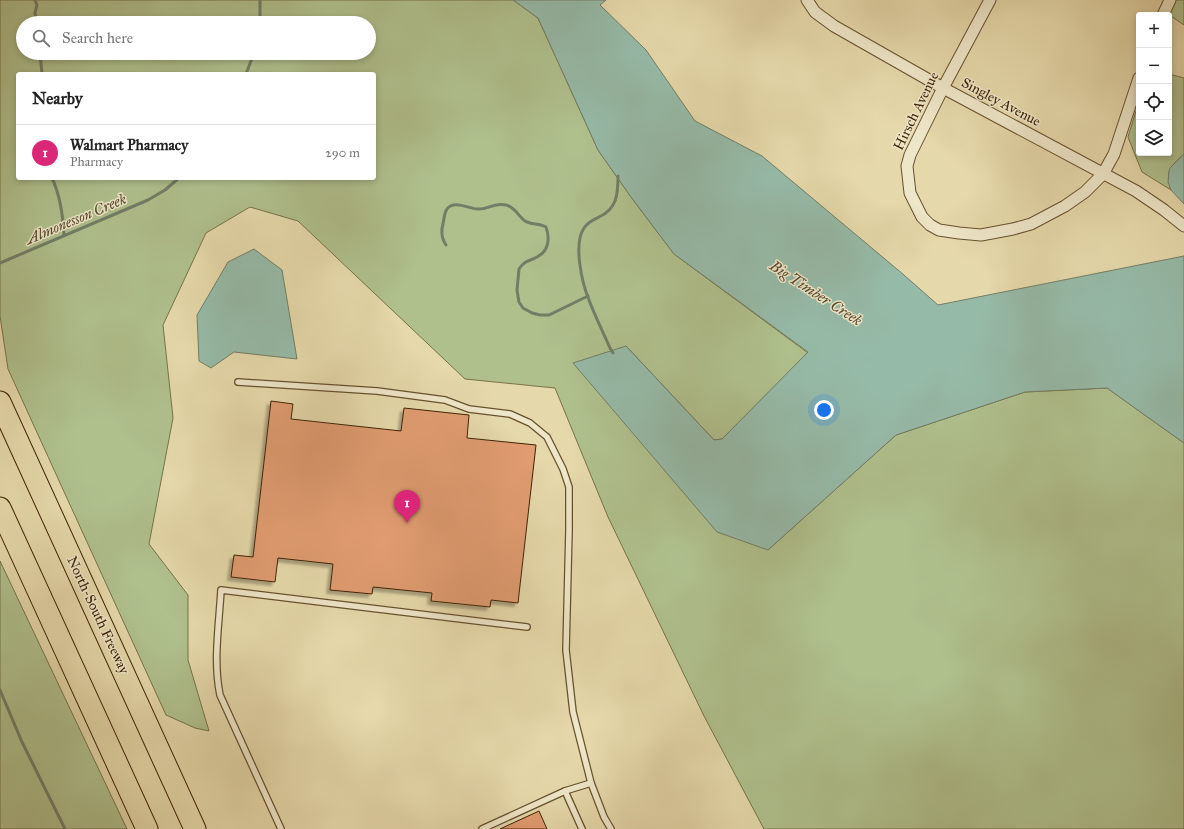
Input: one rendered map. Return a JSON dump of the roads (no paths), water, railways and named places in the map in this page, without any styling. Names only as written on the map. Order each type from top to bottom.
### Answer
[{"type":"highway","name":"North-South Freeway","points":[[0,402],[195,829]]},
{"type":"highway","points":[[0,508],[148,829]]},
{"type":"street","name":"Singley Avenue","points":[[807,0],[815,12],[834,26],[943,88],[1136,191],[1184,226]]},
{"type":"street","name":"Hirsch Avenue","points":[[990,0],[943,88],[910,155],[907,166],[910,193],[914,202],[922,217],[938,230],[981,235],[1013,229],[1032,224],[1065,206],[1085,192],[1103,174],[1114,154],[1137,84]]},
{"type":"street","points":[[1164,12],[1170,0]]},
{"type":"lane","points":[[238,382],[377,391],[445,400],[469,409],[510,414],[530,423],[547,437],[563,469],[569,487],[570,530],[566,650],[573,712],[591,783],[604,817],[611,829]]},
{"type":"lane","points":[[281,829],[220,695],[217,682],[217,658],[221,590],[527,627]]},
{"type":"lane","points":[[482,829],[565,792],[591,783]]},
{"type":"lane","points":[[565,792],[582,829]]},
{"type":"water","name":"Big Timber Creek","points":[[513,0],[606,0],[600,5],[646,50],[695,121],[762,156],[938,305],[1184,256],[1184,443],[1107,388],[1025,392],[896,435],[768,550],[717,532],[573,363],[626,346],[714,440],[722,439],[808,352],[674,254],[598,150],[538,18]]},
{"type":"water","points":[[1184,154],[1184,204],[1171,190],[1168,182],[1170,168]]},
{"type":"water","points":[[254,249],[282,270],[297,359],[234,352],[211,368],[199,361],[197,315],[228,262]]},
{"type":"waterway","points":[[35,0],[37,5],[36,16]]},
{"type":"waterway","name":"Almonesson Creek","points":[[260,0],[260,16]]},
{"type":"waterway","points":[[41,60],[42,72]]},
{"type":"waterway","name":"Almonesson Creek","points":[[247,72],[251,60]]},
{"type":"waterway","points":[[613,353],[586,293],[581,274],[579,244],[584,228],[591,221],[605,214],[613,205],[617,195],[618,176]]},
{"type":"waterway","points":[[53,180],[61,206],[64,235]]},
{"type":"waterway","name":"Almonesson Creek","points":[[0,263],[148,200],[165,190],[177,180]]},
{"type":"waterway","points":[[446,245],[443,238],[442,229],[445,212],[450,206],[458,205],[476,209],[499,204],[509,206],[525,221],[546,227],[548,235],[548,244],[544,251],[537,257],[525,263],[519,269],[517,290],[519,302],[523,308],[532,313],[549,315],[588,296]]},
{"type":"waterway","name":"Almonesson Creek","points":[[0,690],[22,742],[65,829]]},
{"type":"place","name":"Walmart Pharmacy","points":[[407,523]]}]
